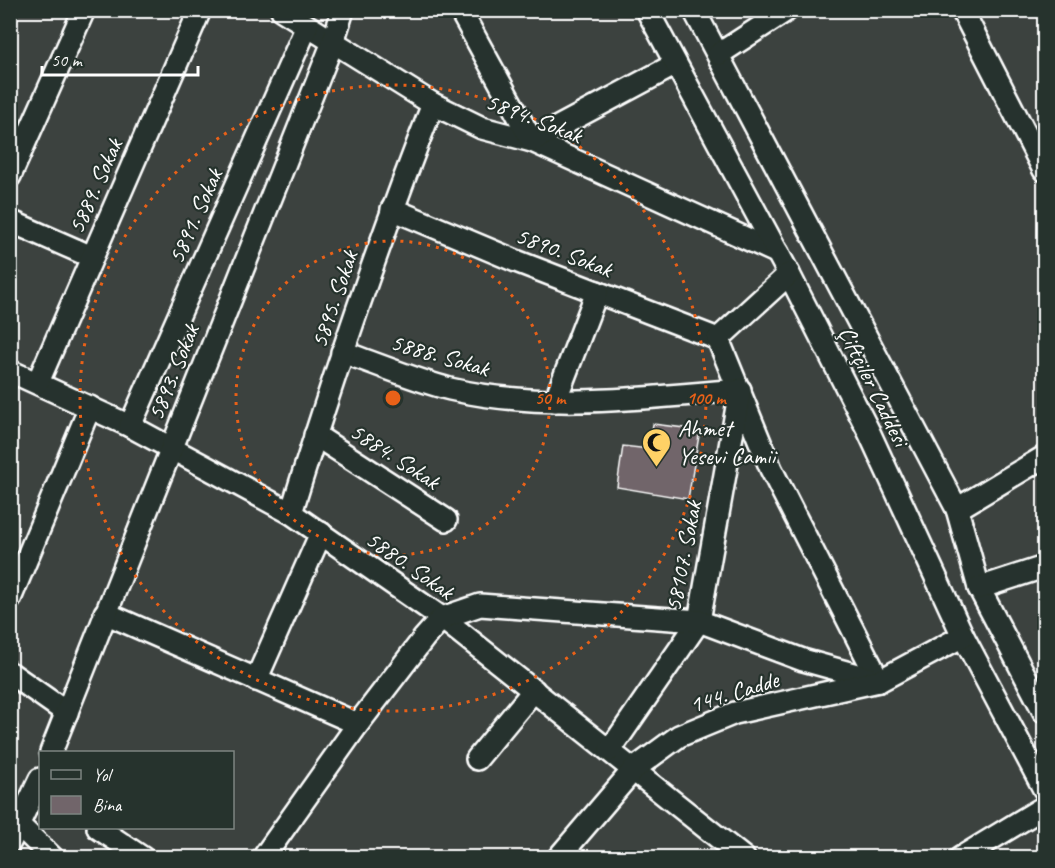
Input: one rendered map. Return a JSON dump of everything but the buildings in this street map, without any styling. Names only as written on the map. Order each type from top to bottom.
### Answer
[{"type":"street","points":[[10,176],[84,10]]},
{"type":"street","name":"5889. Sokak","points":[[38,382],[200,10]]},
{"type":"street","name":"5894. Sokak","points":[[282,10],[433,104],[482,128],[532,141],[778,253]]},
{"type":"street","name":"5893. Sokak","points":[[52,751],[333,42],[343,10]]},
{"type":"street","points":[[460,10],[532,141],[674,64]]},
{"type":"street","name":"Çiftçiler Caddesi","points":[[647,10],[674,64],[789,274],[868,430],[963,636],[1044,789]]},
{"type":"street","name":"Çiftçiler Caddesi","points":[[694,10],[957,509],[979,588],[1044,712]]},
{"type":"street","points":[[718,54],[788,10]]},
{"type":"street","points":[[962,10],[1044,170]]},
{"type":"street","name":"5891. Sokak","points":[[130,426],[307,26]]},
{"type":"street","name":"5895. Sokak","points":[[291,513],[342,352],[392,209],[433,104]]},
{"type":"street","name":"5890. Sokak","points":[[392,209],[516,261],[718,339]]},
{"type":"street","points":[[10,221],[92,257]]},
{"type":"street","points":[[789,274],[718,339],[771,469],[879,681]]},
{"type":"street","points":[[555,401],[597,292]]},
{"type":"street","name":"5888. Sokak","points":[[342,352],[449,388],[491,396],[597,402],[740,390]]},
{"type":"street","name":"5880. Sokak","points":[[10,371],[130,426],[291,513],[442,618],[744,858]]},
{"type":"street","name":"58107. Sokak","points":[[610,750],[699,621],[740,390]]},
{"type":"street","points":[[10,599],[90,407]]},
{"type":"street","name":"5884. Sokak","points":[[315,435],[446,520]]},
{"type":"street","points":[[957,509],[1044,457]]},
{"type":"street","points":[[256,680],[321,533]]},
{"type":"street","points":[[979,588],[1044,567]]},
{"type":"street","points":[[263,858],[358,724],[424,638],[442,618],[480,605],[699,621],[803,660],[879,681]]},
{"type":"street","points":[[105,613],[358,724]]},
{"type":"street","name":"144. Cadde","points":[[558,858],[634,769],[679,736],[735,713],[879,681],[963,636]]},
{"type":"street","points":[[10,673],[67,713]]},
{"type":"street","points":[[477,759],[534,690]]},
{"type":"street","points":[[21,858],[13,837],[39,785]]},
{"type":"street","points":[[960,858],[1044,807]]},
{"type":"street","points":[[100,829],[143,858]]},
{"type":"street","points":[[13,837],[53,858]]},
{"type":"place","name":"Ahmet Yesevi Camii","points":[[657,468]]}]
